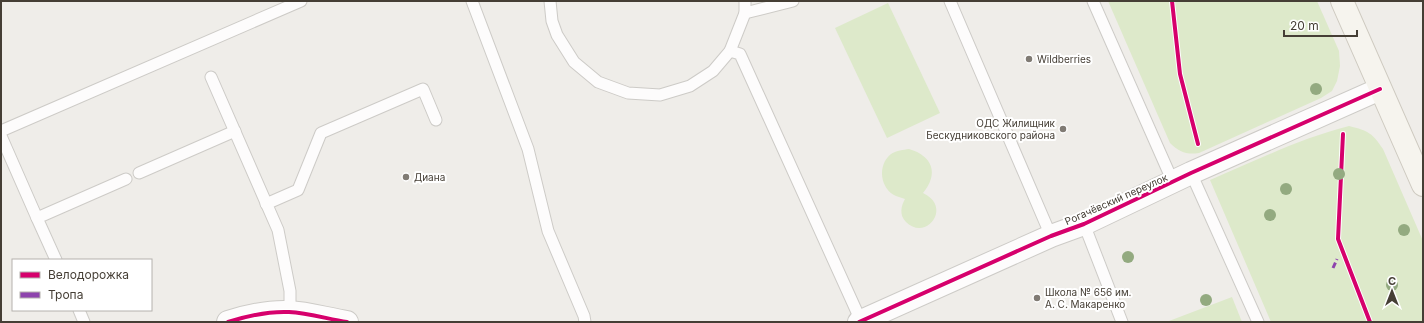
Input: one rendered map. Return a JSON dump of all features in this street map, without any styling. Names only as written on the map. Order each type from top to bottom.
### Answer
[{"type":"street","points":[[1342,1],[1423,185]]},
{"type":"street","name":"Рогачёвский переулок","points":[[860,322],[1051,236],[1084,224],[1182,177],[1380,89]]},
{"type":"street","points":[[228,322],[248,316],[290,312],[347,322]]},
{"type":"lane","points":[[1,131],[279,5],[301,1]]},
{"type":"lane","points":[[472,1],[528,149],[548,231],[584,316],[585,322]]},
{"type":"lane","points":[[550,1],[552,21],[557,35],[574,62],[598,82],[628,93],[660,95],[690,86],[713,71],[730,51],[745,12],[745,1]]},
{"type":"lane","points":[[745,12],[793,1]]},
{"type":"lane","points":[[950,1],[1051,236]]},
{"type":"lane","points":[[1093,1],[1182,177],[1258,322]]},
{"type":"lane","points":[[730,51],[740,54],[860,322]]},
{"type":"lane","points":[[212,77],[278,230],[290,291],[290,312]]},
{"type":"lane","points":[[266,204],[298,190],[321,133],[423,89],[436,120]]},
{"type":"lane","points":[[139,173],[235,131]]},
{"type":"lane","points":[[1,136],[56,259]]},
{"type":"lane","points":[[37,218],[126,179]]},
{"type":"lane","points":[[1084,224],[1122,322]]},
{"type":"lane","points":[[79,311],[84,322]]},
{"type":"green space","points":[[1108,1],[1317,1],[1339,51],[1340,66],[1337,81],[1332,91],[1321,98],[1199,153],[1191,154],[1183,152],[1170,143]]},
{"type":"green space","points":[[888,3],[940,113],[887,138],[835,28]]},
{"type":"green space","points":[[1349,126],[1369,133],[1376,139],[1383,149],[1423,241],[1423,322],[1271,322],[1210,180],[1296,143]]},
{"type":"green space","points":[[909,149],[924,156],[931,166],[931,179],[923,193],[932,199],[936,206],[936,214],[928,225],[921,228],[914,227],[906,222],[902,216],[901,210],[905,199],[896,196],[886,188],[882,176],[884,164],[891,154]]},
{"type":"green space","points":[[1232,297],[1242,322],[1169,321]]},
{"type":"marked path","points":[[1333,268],[1337,259]]},
{"type":"cycle path","points":[[1172,1],[1180,74],[1198,144]]},
{"type":"cycle path","points":[[859,322],[1051,236],[1084,224],[1191,173],[1380,89]]},
{"type":"cycle path","points":[[1343,134],[1338,239],[1370,322]]},
{"type":"cycle path","points":[[228,322],[258,314],[273,312],[289,312],[347,322]]},
{"type":"place","name":"Wildberries","points":[[1029,59]]},
{"type":"place","name":"ОДС Жилищник Бескудниковского района","points":[[1063,129]]},
{"type":"place","name":"Диана","points":[[406,177]]},
{"type":"place","name":"Школа № 656 им. А. С. Макаренко","points":[[1037,298]]}]
